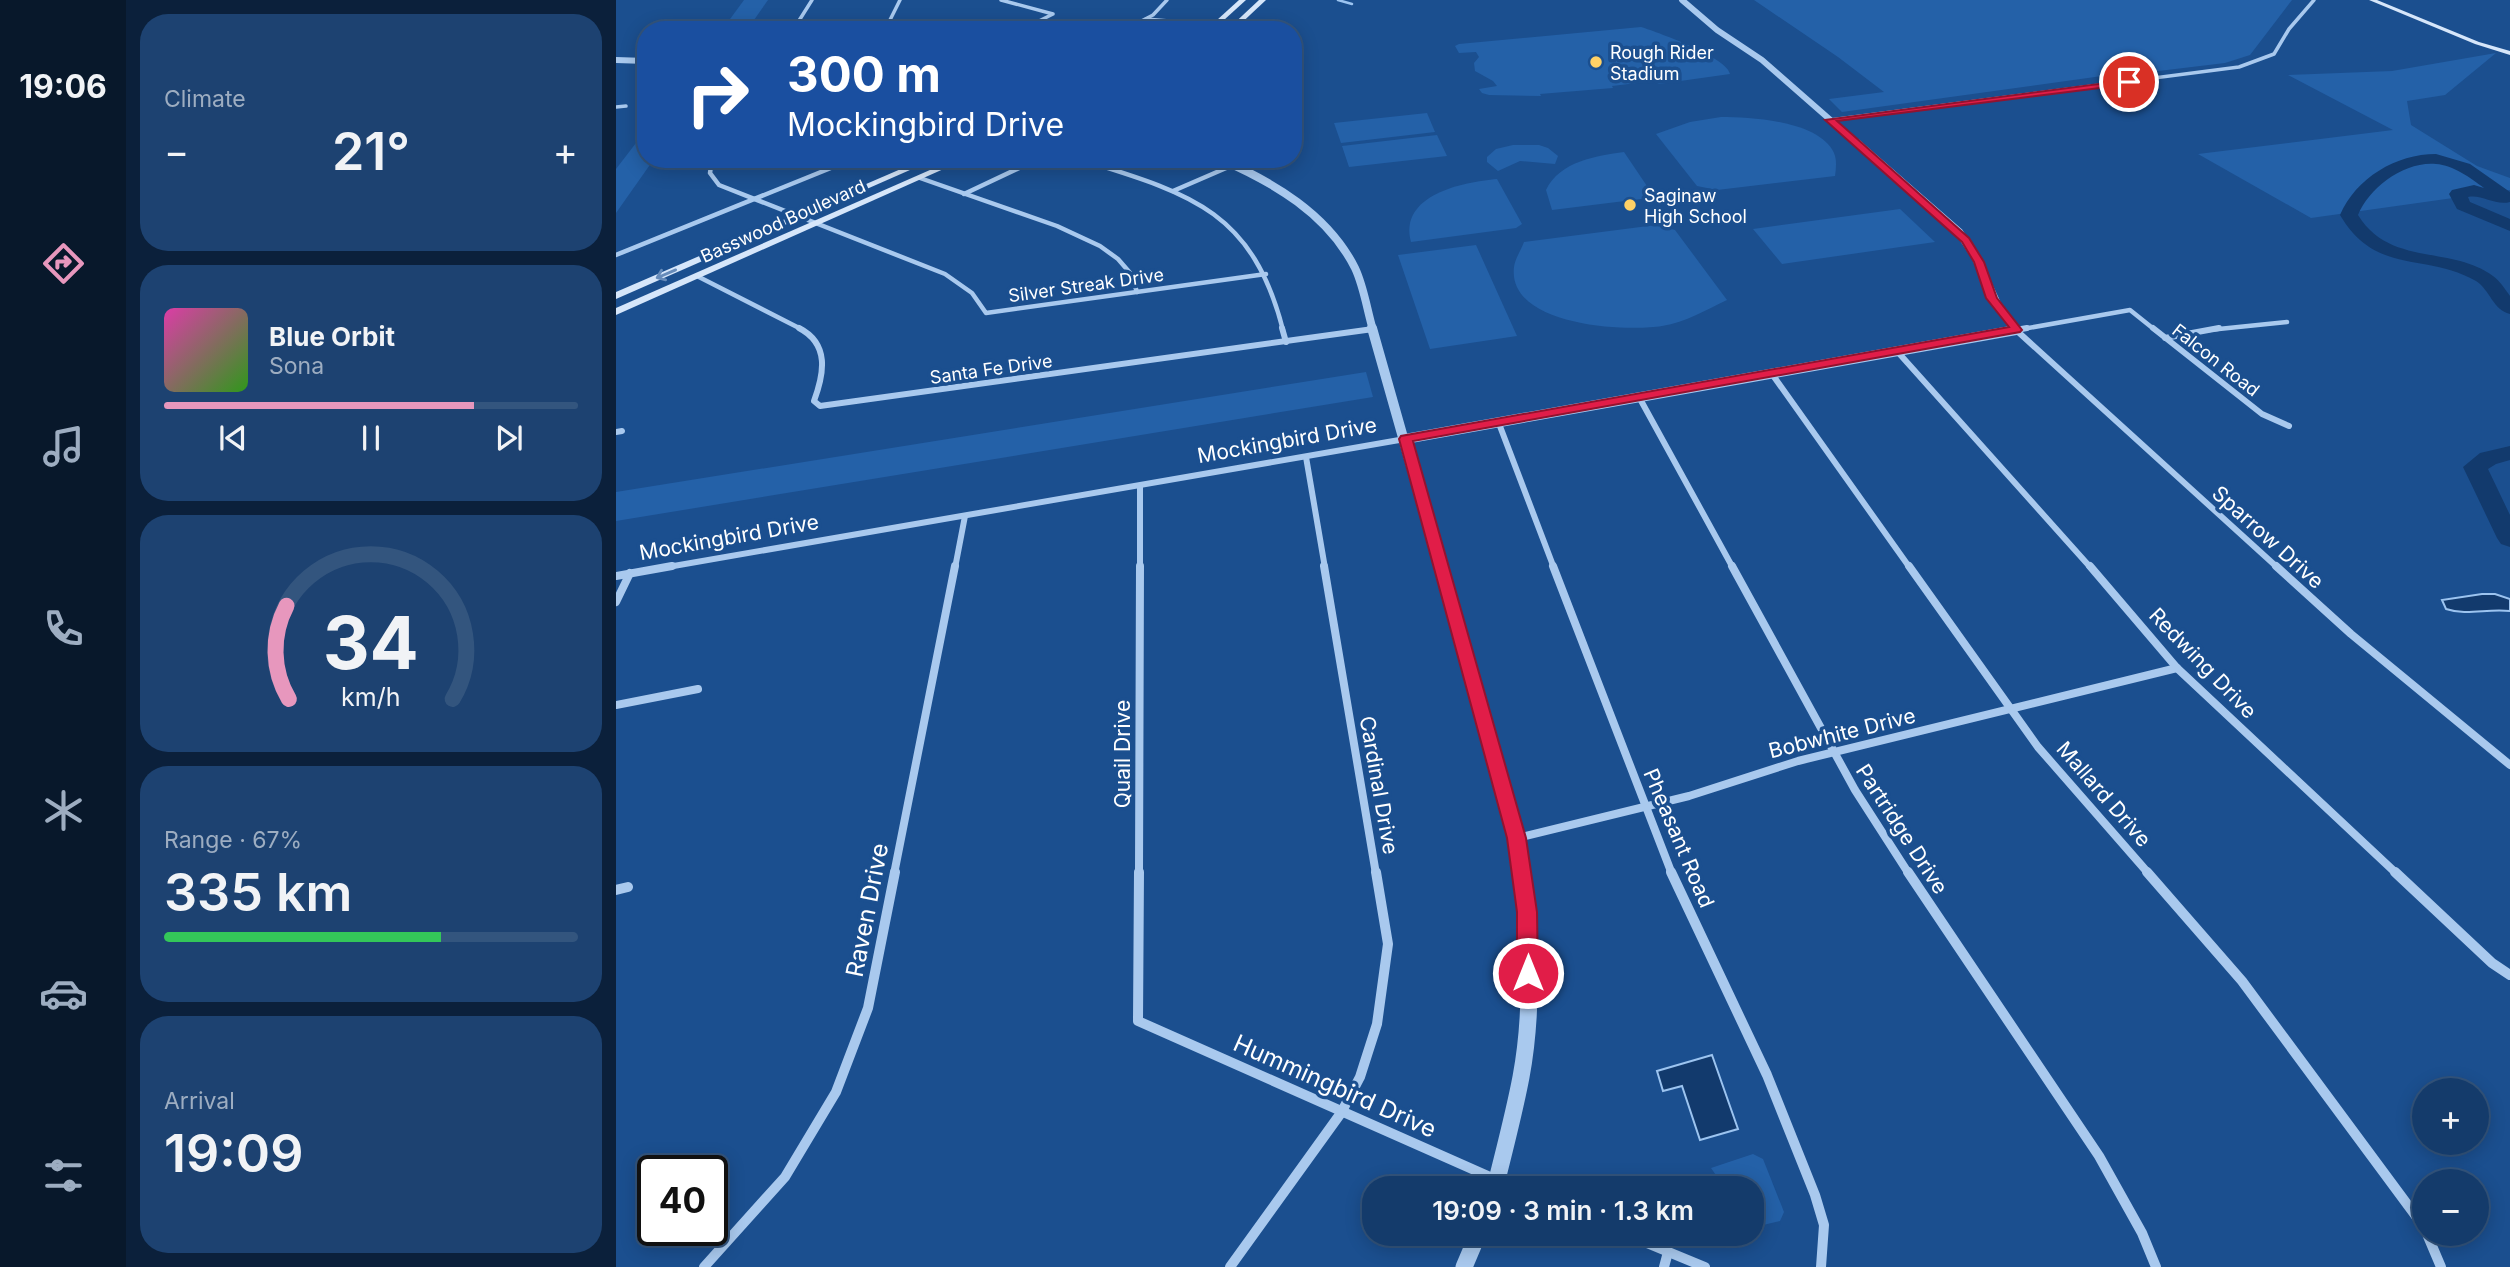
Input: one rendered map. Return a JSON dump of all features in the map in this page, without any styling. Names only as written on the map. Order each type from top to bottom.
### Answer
[{"type":"main road","points":[[1219,21],[1243,0]]},
{"type":"main road","points":[[1240,21],[1262,0]]},
{"type":"main road","points":[[2372,0],[2477,43],[2510,53]]},
{"type":"main road","name":"Basswood Boulevard","points":[[616,296],[910,168]]},
{"type":"main road","name":"Basswood Boulevard","points":[[616,312],[942,168]]},
{"type":"street","points":[[799,21],[812,0]]},
{"type":"street","points":[[890,21],[900,0]]},
{"type":"street","points":[[1001,0],[1053,14],[1039,21]]},
{"type":"street","points":[[1142,21],[1167,0]]},
{"type":"street","points":[[1682,0],[1712,26],[1762,60],[1966,240],[1979,262],[1992,298],[2016,330]]},
{"type":"street","points":[[1830,120],[2239,67],[2274,54],[2289,29],[2314,0]]},
{"type":"street","points":[[1146,19],[1169,21]]},
{"type":"street","points":[[616,60],[637,61]]},
{"type":"street","points":[[616,107],[626,106]]},
{"type":"street","name":"Silver Streak Drive","points":[[709,168],[714,182],[945,274],[972,293],[986,313],[1266,274]]},
{"type":"street","points":[[616,255],[831,168]]},
{"type":"street","points":[[963,194],[1019,168]]},
{"type":"street","points":[[1105,168],[1173,191],[1225,222],[1250,248],[1266,274],[1280,314],[1286,342]]},
{"type":"street","points":[[1173,191],[1227,168]]},
{"type":"street","points":[[1239,168],[1290,196],[1333,235],[1356,271],[1517,838],[1527,912],[1527,1026],[1521,1076],[1498,1176]]},
{"type":"street","points":[[920,178],[1068,230],[1093,242],[1121,263],[1133,279],[1137,292]]},
{"type":"street","name":"Santa Fe Drive","points":[[697,276],[808,333],[820,346],[826,372],[814,401],[820,406],[1373,329]]},
{"type":"street","name":"Mockingbird Drive","points":[[616,576],[1306,457],[2130,310]]},
{"type":"street","name":"Falcon Road","points":[[2130,310],[2262,414],[2289,426]]},
{"type":"street","points":[[2165,338],[2225,327],[2264,326],[2287,322]]},
{"type":"street","name":"Sparrow Drive","points":[[2016,330],[2351,634],[2508,763]]},
{"type":"street","name":"Redwing Drive","points":[[1896,350],[2039,507],[2178,668],[2492,963],[2510,975]]},
{"type":"street","name":"Mallard Drive","points":[[1772,374],[2011,709],[2069,785],[2242,981],[2412,1211]]},
{"type":"street","name":"Partridge Drive","points":[[1639,397],[1833,752],[1910,876],[2099,1156],[2143,1233],[2156,1267]]},
{"type":"street","name":"Pheasant Road","points":[[1498,421],[1665,860],[1767,1075],[1815,1195],[1824,1225],[1821,1267]]},
{"type":"street","name":"Cardinal Drive","points":[[1230,1267],[1341,1113],[1360,1077],[1377,1024],[1388,944],[1306,457]]},
{"type":"street","name":"Quail Drive","points":[[1138,1021],[1140,486]]},
{"type":"street","name":"Raven Drive","points":[[704,1267],[785,1177],[835,1092],[868,1008],[965,516]]},
{"type":"street","points":[[616,601],[630,573]]},
{"type":"street","name":"Bobwhite Drive","points":[[1517,838],[1645,807],[1833,752],[2178,668]]},
{"type":"street","points":[[616,705],[698,689]]},
{"type":"street","points":[[616,890],[628,887]]},
{"type":"street","name":"Hummingbird Drive","points":[[1138,1021],[1479,1176]]},
{"type":"street","points":[[1464,1267],[1473,1246]]},
{"type":"street","points":[[1654,1246],[1705,1267]]},
{"type":"street","points":[[2432,1246],[2441,1267]]},
{"type":"street","points":[[1664,1267],[1668,1252]]},
{"type":"shaded area","points":[[744,0],[768,0],[753,21],[729,21]]},
{"type":"shaded area","points":[[1754,0],[2292,0],[2250,55],[2225,63],[2142,73],[2138,71],[1842,112],[1829,99],[1884,92]]},
{"type":"shaded area","name":"Rough Rider Stadium","points":[[1641,27],[1706,54],[1718,61],[1730,74],[1659,84],[1654,81],[1612,86],[1613,88],[1540,94],[1541,96],[1489,95],[1479,89],[1497,86],[1475,71],[1474,63],[1479,57],[1476,52],[1459,53],[1455,46],[1459,44]]},
{"type":"shaded area","points":[[2496,53],[2445,95],[2407,101],[2411,125],[2477,166],[2510,178],[2510,190],[2311,218],[2198,154],[2393,130],[2288,75],[2392,71]]},
{"type":"shaded area","points":[[1427,113],[1435,132],[1341,143],[1334,123]]},
{"type":"shaded area","points":[[1721,117],[1784,123],[1814,134],[1826,142],[1834,153],[1835,176],[1717,190],[1697,186],[1656,134],[1690,122]]},
{"type":"shaded area","points":[[1437,135],[1447,156],[1349,167],[1342,146]]},
{"type":"shaded area","points":[[637,142],[637,168],[648,168],[616,213],[616,169]]},
{"type":"shaded area","points":[[1513,145],[1539,145],[1558,156],[1555,164],[1520,161],[1498,171],[1487,162],[1487,157],[1496,149]]},
{"type":"shaded area","points":[[1624,152],[1653,195],[1649,198],[1552,210],[1546,190],[1560,172],[1580,162]]},
{"type":"shaded area","points":[[1497,179],[1522,224],[1516,228],[1411,242],[1410,226],[1414,213],[1424,202],[1451,188]]},
{"type":"shaded area","points":[[1900,209],[1935,242],[1782,264],[1753,229]]},
{"type":"shaded area","points":[[1656,225],[1675,230],[1727,300],[1679,322],[1645,328],[1623,328],[1572,321],[1548,313],[1529,302],[1517,287],[1514,267],[1524,242]]},
{"type":"shaded area","points":[[1476,245],[1517,336],[1430,349],[1398,255]]},
{"type":"shaded area","points":[[1366,372],[1373,397],[616,521],[616,492]]},
{"type":"shaded area","points":[[2495,594],[2510,599],[2510,611],[2454,611],[2446,609],[2442,600]]},
{"type":"shaded area","points":[[1712,1055],[1738,1129],[1700,1140],[1682,1086],[1663,1091],[1657,1071]]},
{"type":"shaded area","points":[[1753,1154],[1763,1159],[1784,1212],[1780,1221],[1764,1225],[1764,1176],[1717,1176],[1711,1168]]},
{"type":"waterway","points":[[1338,0],[1352,4]]},
{"type":"waterway","points":[[2510,226],[2463,205],[2458,194],[2474,190],[2507,198],[2464,168],[2436,159],[2416,161],[2384,175],[2359,195],[2349,215],[2361,233],[2387,250],[2482,277],[2510,308]]},
{"type":"waterway","points":[[2510,453],[2488,458],[2475,467],[2510,538]]},
{"type":"place","name":"Rough Rider Stadium","points":[[1596,62]]},
{"type":"place","name":"Saginaw High School","points":[[1630,205]]},
{"type":"route","points":[[1528,973],[1527,912],[1517,838],[1405,439],[2016,330],[1992,298],[1979,262],[1966,240],[1830,120],[2129,82]]}]
